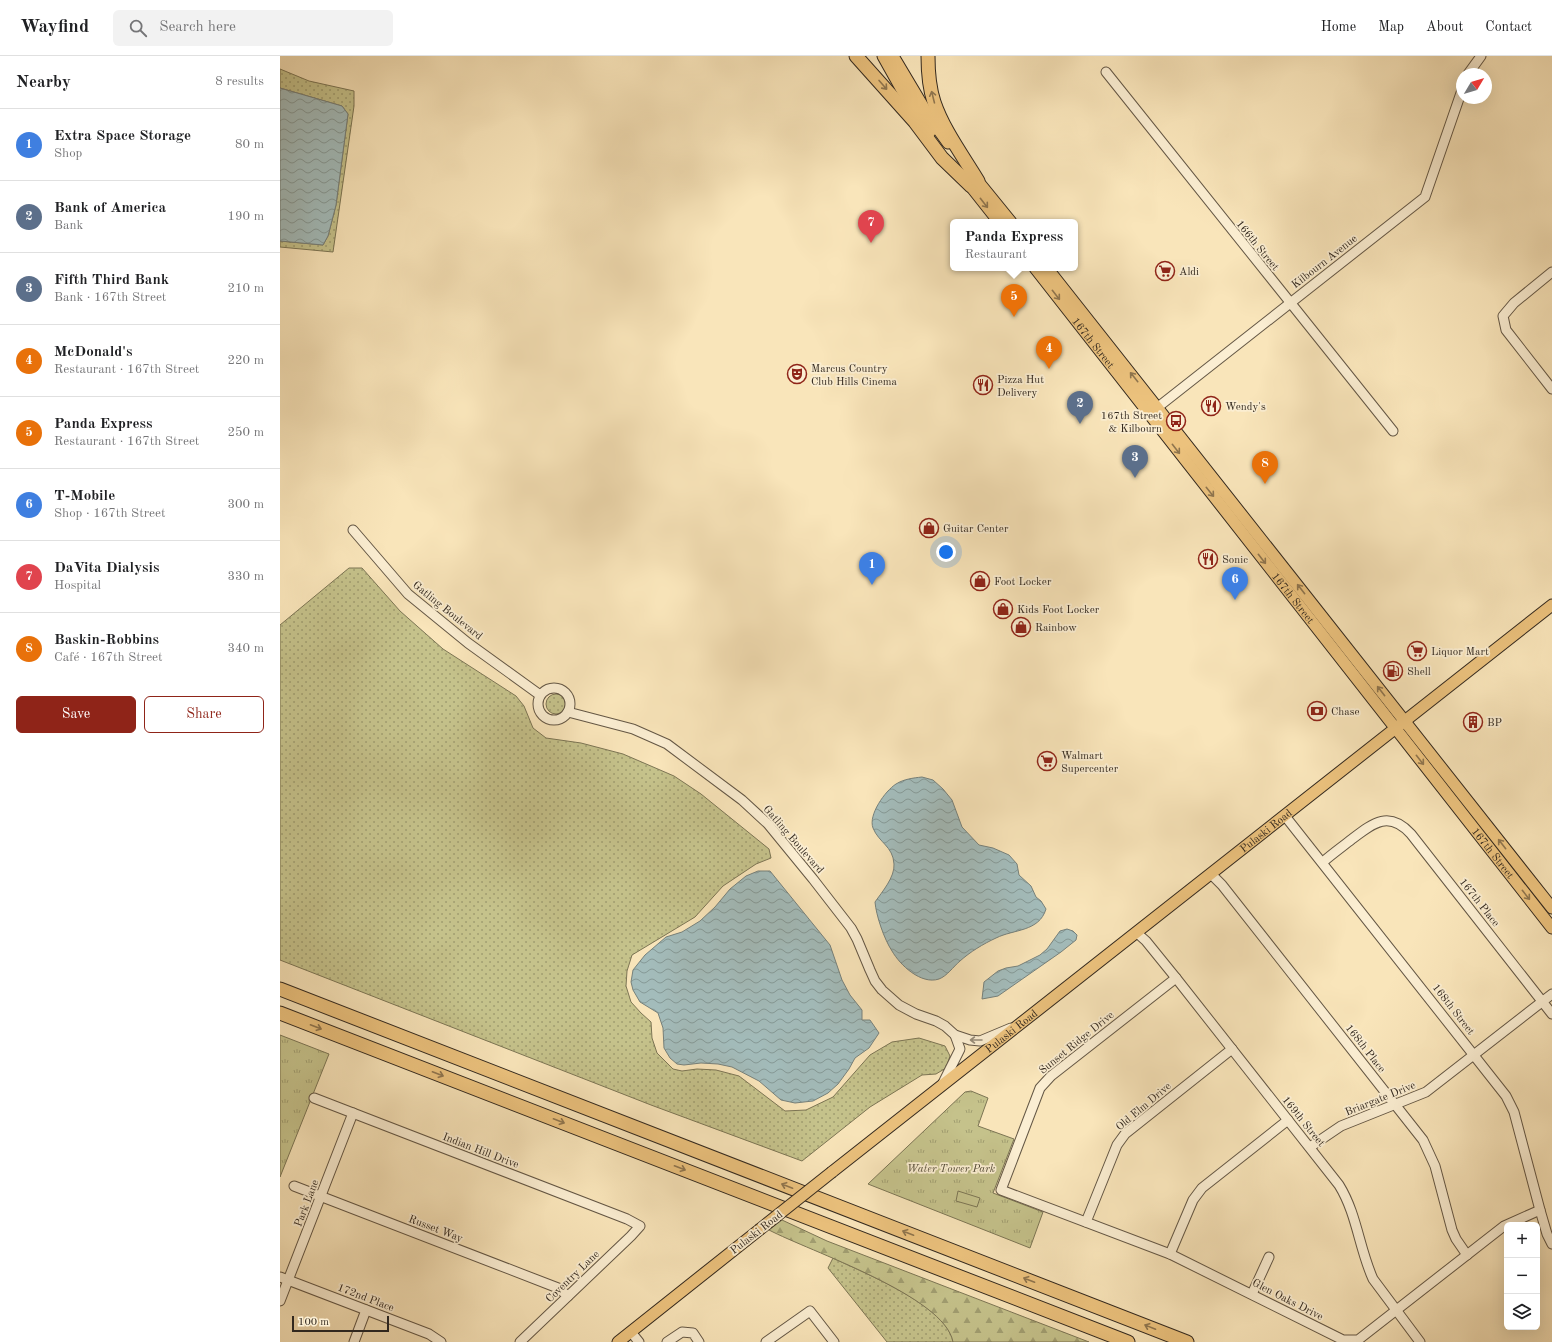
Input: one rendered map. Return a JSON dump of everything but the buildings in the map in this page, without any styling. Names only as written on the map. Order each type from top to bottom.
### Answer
[{"type":"highway","points":[[856,56],[915,122],[942,158],[974,183]]},
{"type":"highway","points":[[928,56],[928,76],[934,102],[974,183]]},
{"type":"highway","points":[[280,989],[1187,1342]]},
{"type":"highway","points":[[280,1013],[1128,1342]]},
{"type":"main road","points":[[883,56],[923,122],[974,183],[1008,219]]},
{"type":"main road","points":[[893,56],[930,118],[997,219]]},
{"type":"main road","name":"167th Street","points":[[1036,271],[1552,928]]},
{"type":"main road","name":"167th Street","points":[[1049,271],[1552,908]]},
{"type":"main road","name":"Pulaski Road","points":[[618,1342],[1552,606]]},
{"type":"street","points":[[1472,68],[1481,56]]},
{"type":"street","name":"166th Street","points":[[1106,72],[1392,431]]},
{"type":"street","name":"Kilbourn Avenue","points":[[1149,415],[1424,197],[1457,104]]},
{"type":"street","points":[[1552,272],[1514,302],[1503,316],[1506,330],[1552,389]]},
{"type":"street","name":"Gatling Boulevard","points":[[353,530],[413,599],[468,643],[540,695]]},
{"type":"street","points":[[552,688],[561,690],[565,693],[570,702],[568,712],[560,719],[549,719],[544,716],[538,707],[540,695],[547,689],[552,688]]},
{"type":"street","name":"Gatling Boulevard","points":[[568,712],[633,729],[667,744],[742,800],[768,824],[784,842],[851,928],[870,970],[882,990],[908,1011],[936,1021],[945,1026],[955,1035],[970,1040],[980,1041],[1022,1024]]},
{"type":"street","name":"168th Street","points":[[1285,816],[1323,862],[1501,1089],[1514,1112],[1540,1210],[1547,1234],[1552,1244]]},
{"type":"street","name":"167th Place","points":[[1323,862],[1368,826],[1384,820],[1402,825],[1411,834],[1552,1014]]},
{"type":"street","name":"168th Place","points":[[1211,874],[1222,885],[1423,1140],[1431,1154],[1452,1230],[1456,1239],[1467,1255]]},
{"type":"street","name":"169th Street","points":[[1137,933],[1146,941],[1176,978],[1310,1147],[1344,1194],[1354,1217],[1368,1268],[1377,1286],[1420,1342]]},
{"type":"street","name":"Sunset Ridge Drive","points":[[1001,1190],[1040,1088],[1050,1076],[1176,978]]},
{"type":"street","name":"Briargate Drive","points":[[1310,1147],[1342,1126],[1426,1092],[1552,994]]},
{"type":"street","points":[[942,1086],[960,1049],[955,1035]]},
{"type":"street","name":"Old Elm Drive","points":[[1086,1222],[1117,1145],[1125,1134],[1232,1049]]},
{"type":"street","name":"Indian Hill Drive","points":[[314,1098],[640,1226]]},
{"type":"street","name":"Park Lane","points":[[280,1301],[353,1114]]},
{"type":"street","points":[[1170,1254],[1194,1200],[1202,1188],[1288,1120]]},
{"type":"street","name":"Russet Way","points":[[294,1186],[558,1288],[568,1296]]},
{"type":"street","name":"Glen Oaks Drive","points":[[1001,1190],[1170,1254],[1343,1340],[1358,1340],[1504,1226],[1540,1210]]},
{"type":"street","name":"Coventry Lane","points":[[520,1342],[640,1226]]},
{"type":"street","points":[[1252,1294],[1269,1257]]},
{"type":"street","name":"172nd Place","points":[[280,1277],[428,1334],[441,1342]]},
{"type":"street","points":[[354,1342],[366,1310]]},
{"type":"street","points":[[766,1342],[810,1311],[834,1342]]},
{"type":"street","points":[[631,1332],[639,1342]]},
{"type":"street","points":[[667,1342],[682,1332],[693,1333],[699,1342]]},
{"type":"green space","points":[[280,69],[309,81],[354,91],[354,106],[333,252],[280,247],[280,241],[323,245],[328,236],[336,205],[348,114],[342,106],[280,88]]},
{"type":"green space","points":[[349,568],[362,568],[400,611],[443,649],[516,696],[524,706],[533,728],[546,738],[581,743],[623,754],[674,776],[701,794],[769,849],[771,858],[756,864],[723,886],[695,917],[632,955],[627,971],[626,986],[631,1002],[651,1022],[652,1038],[657,1053],[673,1069],[682,1071],[697,1069],[716,1070],[739,1076],[785,1111],[806,1110],[833,1097],[870,1055],[892,1042],[919,1038],[945,1046],[950,1056],[946,1068],[936,1074],[922,1075],[870,1107],[802,1161],[651,1105],[280,960],[280,625]]},
{"type":"green space","points":[[556,694],[563,697],[566,704],[563,711],[556,714],[549,711],[546,704],[549,697]]},
{"type":"green space","points":[[280,1035],[329,1054],[280,1177]]},
{"type":"green space","name":"Water Tower Park","points":[[971,1091],[988,1098],[978,1126],[1014,1139],[993,1193],[1043,1212],[1030,1248],[868,1184],[965,1092]]},
{"type":"green space","points":[[958,1191],[980,1198],[977,1207],[956,1201]]},
{"type":"green space","points":[[782,1220],[827,1241],[1089,1342],[953,1342],[944,1325],[926,1308],[902,1292],[843,1263],[769,1230]]},
{"type":"green space","points":[[833,1258],[883,1282],[921,1304],[936,1316],[947,1329],[953,1342],[887,1342],[828,1268]]},
{"type":"water","points":[[280,88],[342,106],[348,114],[336,205],[328,236],[323,245],[280,241]]},
{"type":"water","points":[[922,777],[933,780],[943,789],[952,800],[962,827],[979,845],[993,848],[1009,855],[1017,864],[1019,875],[1031,886],[1036,897],[1041,901],[1046,909],[1043,916],[1032,926],[1003,935],[986,943],[972,951],[945,976],[932,980],[918,976],[900,962],[883,934],[875,902],[890,879],[894,869],[894,864],[891,853],[873,828],[872,823],[875,810],[887,792],[896,784],[912,778]]},
{"type":"water","points":[[758,871],[770,871],[830,945],[842,980],[850,995],[862,1010],[862,1020],[870,1020],[879,1033],[869,1048],[855,1058],[838,1084],[828,1093],[813,1101],[795,1103],[781,1100],[759,1081],[732,1067],[701,1063],[684,1065],[677,1064],[670,1058],[664,1048],[663,1028],[658,1013],[640,1002],[633,990],[631,982],[633,970],[645,955],[666,937],[682,932],[700,921],[715,907],[730,889],[746,876]]},
{"type":"water","points":[[1067,929],[1073,931],[1077,935],[1076,940],[998,996],[982,999],[984,982],[998,971],[1018,966],[1040,955],[1047,949],[1060,931]]},
{"type":"place","name":"DaVita Dialysis","points":[[871,243]]},
{"type":"place","name":"Aldi","points":[[1165,271]]},
{"type":"place","name":"Panda Express","points":[[1014,317]]},
{"type":"place","name":"McDonald's","points":[[1049,369]]},
{"type":"place","name":"Marcus Country Club Hills Cinema","points":[[797,374]]},
{"type":"place","name":"Pizza Hut Delivery","points":[[983,385]]},
{"type":"place","name":"Wendy's","points":[[1211,406]]},
{"type":"place","name":"167th Street & Kilbourn","points":[[1176,421]]},
{"type":"place","name":"Bank of America","points":[[1080,424]]},
{"type":"place","name":"Fifth Third Bank","points":[[1135,478]]},
{"type":"place","name":"Baskin-Robbins","points":[[1265,484]]},
{"type":"place","name":"Guitar Center","points":[[929,528]]},
{"type":"place","name":"Sonic","points":[[1208,559]]},
{"type":"place","name":"Foot Locker","points":[[980,581]]},
{"type":"place","name":"Extra Space Storage","points":[[872,585]]},
{"type":"place","name":"T-Mobile","points":[[1235,600]]},
{"type":"place","name":"Kids Foot Locker","points":[[1003,609]]},
{"type":"place","name":"Rainbow","points":[[1021,627]]},
{"type":"place","name":"Liquor Mart","points":[[1417,651]]},
{"type":"place","name":"Shell","points":[[1393,671]]},
{"type":"place","name":"Chase","points":[[1317,711]]},
{"type":"place","name":"BP","points":[[1473,722]]},
{"type":"place","name":"Walmart Supercenter","points":[[1047,761]]}]
